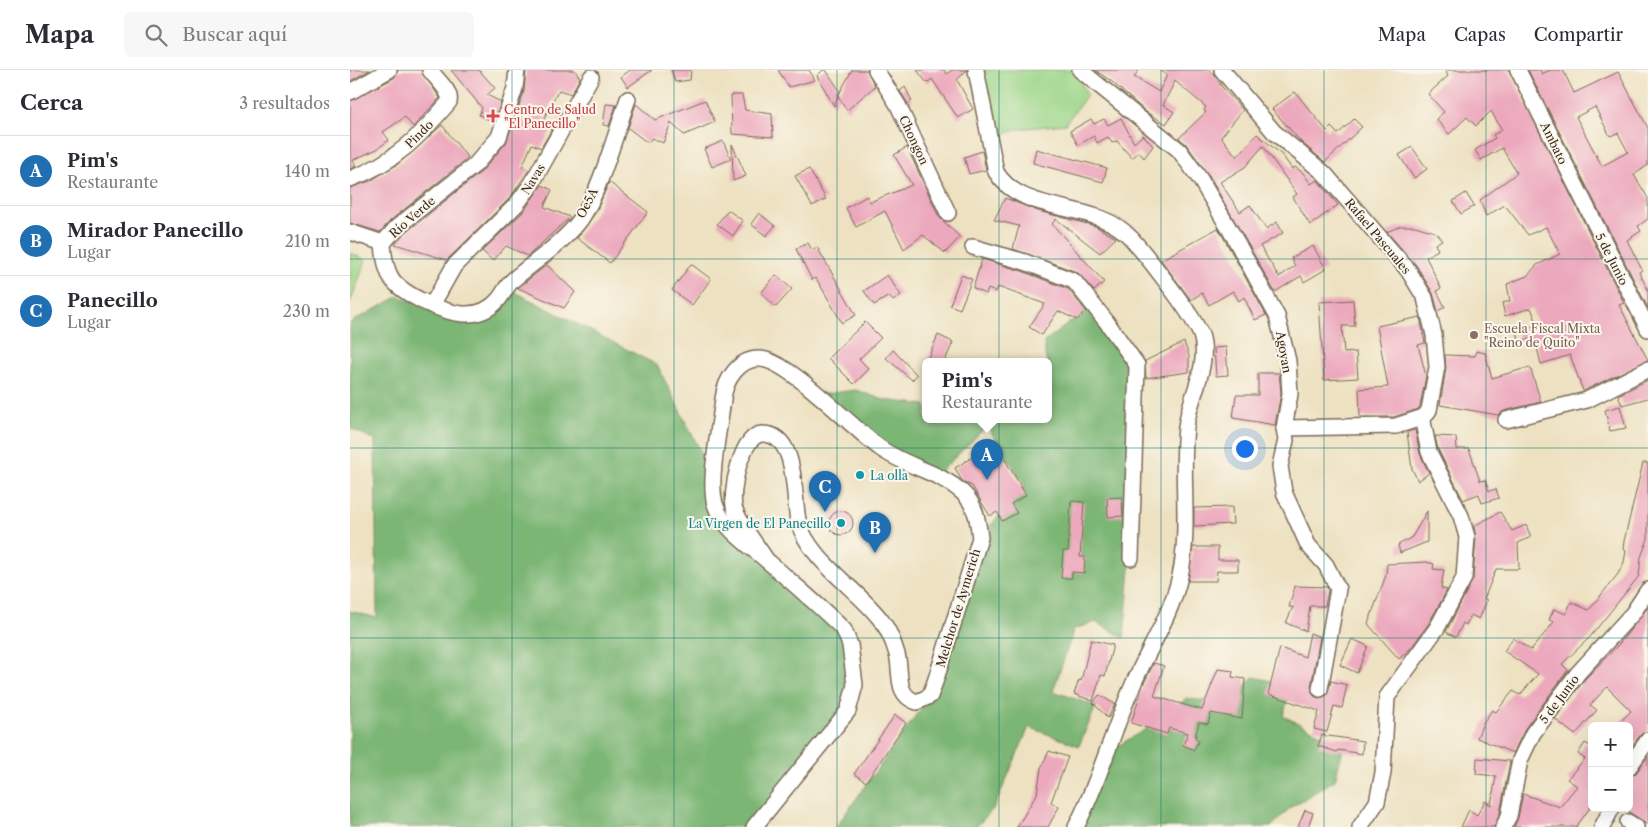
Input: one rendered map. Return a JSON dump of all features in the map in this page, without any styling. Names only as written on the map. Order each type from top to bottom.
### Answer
[{"type":"street","points":[[350,92],[389,70]]},
{"type":"street","name":"Pindo","points":[[350,180],[375,170],[408,147],[449,102],[450,99],[447,91],[430,70]]},
{"type":"street","name":"Río Verde","points":[[510,282],[498,300],[472,314],[459,315],[432,305],[396,286],[390,280],[385,266],[383,243],[397,227],[475,165],[499,137],[515,88],[517,70]]},
{"type":"street","name":"Chongon","points":[[876,70],[898,105],[948,213]]},
{"type":"street","points":[[976,70],[996,172],[1005,185],[1017,193],[1097,216],[1118,225],[1132,239],[1193,320],[1203,343],[1202,368],[1186,426],[1182,560],[1176,590],[1166,618],[1133,684],[1098,780],[1076,827]]},
{"type":"street","name":"Agoyan","points":[[1080,70],[1179,150],[1200,179],[1277,316],[1288,361],[1290,394],[1284,428],[1286,440],[1280,466],[1284,492],[1308,545],[1326,565],[1338,589],[1320,689]]},
{"type":"street","name":"Rafael Pascuales","points":[[1222,70],[1274,132],[1324,173],[1408,270],[1425,298],[1434,335],[1437,367],[1429,410],[1424,416],[1430,452],[1462,516],[1467,538],[1464,578],[1437,628],[1387,697],[1383,773],[1376,802],[1360,827]]},
{"type":"street","name":"Ambato","points":[[1518,70],[1590,216]]},
{"type":"street","name":"Navas","points":[[432,305],[454,266],[516,205],[531,185],[591,77]]},
{"type":"street","name":"Oe5A","points":[[510,282],[552,248],[580,220],[593,196],[628,99]]},
{"type":"street","name":"5 de Junio","points":[[1590,216],[1648,329]]},
{"type":"street","points":[[350,232],[383,243]]},
{"type":"street","points":[[973,247],[1025,262],[1074,281],[1106,320],[1137,364],[1130,558]]},
{"type":"street","name":"Melchor de Aymerich","points":[[754,827],[848,711],[855,685],[850,645],[844,630],[768,561],[730,530],[715,504],[714,476],[723,394],[732,374],[740,365],[749,360],[771,360],[789,370],[881,449],[937,475],[964,494],[977,515],[980,538],[936,679],[930,696],[917,702],[908,698],[901,691],[897,651],[882,621],[804,540],[798,519],[787,450],[779,440],[762,434],[754,436],[748,441],[741,455],[734,508],[768,561]]},
{"type":"street","points":[[1506,420],[1587,400],[1648,369]]},
{"type":"street","points":[[1284,428],[1396,426],[1424,416]]},
{"type":"street","name":"5 de Junio","points":[[1503,827],[1509,816],[1520,760],[1533,733],[1578,673],[1633,613],[1648,590]]},
{"type":"street","points":[[1633,761],[1648,740]]},
{"type":"street","points":[[1602,827],[1610,812]]},
{"type":"green space","points":[[983,70],[1071,70],[1079,78],[1087,95],[1065,124],[1018,129],[1000,136]]},
{"type":"green space","points":[[350,253],[366,260],[350,303]]},
{"type":"green space","points":[[513,291],[657,365],[713,476],[715,504],[844,630],[852,701],[754,827],[350,827],[350,611],[377,618],[375,440],[350,428],[350,323],[399,296],[458,323],[494,316]]},
{"type":"green space","points":[[1091,306],[1133,361],[1131,558],[1124,638],[1096,622],[1074,629],[1053,691],[1096,706],[1079,746],[1029,727],[994,808],[976,827],[836,827],[930,696],[980,538],[1025,485],[987,426],[937,475],[881,449],[816,395],[856,390],[884,400],[922,405],[922,423],[1052,423],[1052,358],[1046,358],[1044,342]]},
{"type":"green space","points":[[1253,677],[1292,685],[1283,716],[1344,745],[1335,780],[1291,807],[1271,827],[1076,827],[1109,751],[1168,716],[1186,698],[1229,705]]},
{"type":"building","points":[[350,70],[370,70],[350,81]]},
{"type":"building","points":[[398,70],[421,70],[440,98],[413,127],[405,117],[383,132],[389,140],[377,149],[353,160],[356,166],[350,169],[350,101],[394,78]]},
{"type":"building","points":[[451,70],[479,70],[495,88],[487,95],[501,102],[494,122],[479,115],[482,108]]},
{"type":"building","points":[[526,70],[575,70],[580,78],[571,94],[559,90],[549,107],[542,124],[552,129],[541,148],[532,144],[522,167],[529,170],[509,199],[447,260],[395,244],[404,234],[481,172],[506,143],[524,91]]},
{"type":"building","points":[[630,70],[652,70],[628,87],[621,77]]},
{"type":"building","points":[[671,70],[691,70],[690,80],[675,82]]},
{"type":"building","points":[[778,70],[809,70],[815,80],[789,87]]},
{"type":"building","points":[[823,70],[826,70],[840,91],[834,106],[817,76]]},
{"type":"building","points":[[852,70],[867,70],[875,86],[847,110],[838,96]]},
{"type":"building","points":[[917,70],[944,70],[947,74],[952,70],[967,70],[957,80],[973,109],[958,118],[932,79],[927,83]]},
{"type":"building","points":[[1095,70],[1139,70],[1134,77],[1159,92],[1167,75],[1160,70],[1209,70],[1214,74],[1222,87],[1243,110],[1221,137],[1237,157],[1257,134],[1282,155],[1292,169],[1295,167],[1303,173],[1311,184],[1317,180],[1338,205],[1310,225],[1293,197],[1297,194],[1263,146],[1245,167],[1220,182],[1240,212],[1250,205],[1266,229],[1277,222],[1283,233],[1260,246],[1279,277],[1295,266],[1291,258],[1313,246],[1326,269],[1304,282],[1301,276],[1275,292],[1208,174],[1186,144],[1179,138],[1206,112],[1204,110],[1206,107],[1175,81],[1163,105],[1174,112],[1166,124],[1146,112],[1111,81]]},
{"type":"building","points":[[1445,70],[1509,70],[1624,303],[1619,305],[1648,360],[1583,391],[1570,355],[1541,364],[1535,339],[1519,340],[1517,331],[1538,325],[1531,308],[1505,316],[1502,303],[1510,301],[1507,284],[1527,276],[1537,265],[1560,254],[1546,227],[1528,235],[1505,205],[1486,216],[1480,200],[1517,173],[1502,148],[1481,160],[1475,150],[1495,138],[1493,135],[1502,130],[1491,111],[1476,126],[1467,117],[1449,134],[1436,119],[1444,112],[1428,94],[1448,76]]},
{"type":"building","points":[[1528,70],[1540,70],[1542,74],[1550,70],[1563,70],[1574,93],[1618,72],[1648,128],[1648,165],[1634,175],[1648,198],[1648,219],[1638,226],[1641,231],[1627,240],[1642,270],[1639,272],[1648,290],[1648,308]],"holes":[[[1595,107],[1610,136],[1618,133],[1628,152],[1602,166],[1576,117]]]},
{"type":"building","points":[[905,87],[912,101],[908,104],[900,91]]},
{"type":"building","points":[[1295,92],[1327,131],[1331,127],[1338,134],[1354,119],[1362,127],[1325,162],[1302,143],[1272,109]]},
{"type":"building","points":[[731,95],[742,95],[745,110],[772,114],[773,137],[732,134]]},
{"type":"building","points":[[705,100],[715,122],[684,135],[671,123],[663,143],[652,138],[648,143],[628,128],[636,104],[655,120]]},
{"type":"building","points":[[606,104],[616,105],[609,126],[603,125]]},
{"type":"building","points":[[1121,118],[1134,143],[1143,135],[1153,146],[1144,158],[1139,152],[1132,158],[1117,141],[1112,143],[1108,137],[1097,143],[1094,136],[1078,145],[1070,131],[1091,119],[1094,124],[1104,119],[1108,125]]},
{"type":"building","points":[[442,125],[468,158],[391,220],[380,232],[350,223],[350,188],[370,181],[398,164]]},
{"type":"building","points":[[723,141],[731,159],[712,167],[704,149]]},
{"type":"building","points":[[732,144],[746,176],[733,181]]},
{"type":"building","points":[[907,147],[939,217],[960,237],[945,253],[923,235],[904,249],[885,211],[856,227],[846,208],[867,196],[870,202],[912,185],[894,155]]},
{"type":"building","points":[[1412,147],[1427,169],[1414,178],[1399,155]]},
{"type":"building","points":[[1036,149],[1107,168],[1103,182],[1033,163]]},
{"type":"building","points":[[982,151],[986,170],[969,174],[964,157]]},
{"type":"building","points":[[809,169],[826,199],[812,206],[795,176]]},
{"type":"building","points":[[609,182],[648,212],[610,263],[577,238],[596,212]]},
{"type":"building","points":[[542,185],[552,190],[544,207],[570,217],[528,256],[506,246],[493,261],[482,251],[523,212]]},
{"type":"building","points":[[1466,193],[1474,206],[1461,214],[1453,201]]},
{"type":"building","points":[[1005,198],[1038,211],[1095,226],[1116,238],[1100,253],[1056,219],[1052,224],[1104,282],[1094,291],[1077,272],[1013,249],[1019,226],[994,220]]},
{"type":"building","points":[[728,210],[743,221],[733,236],[717,224]]},
{"type":"building","points":[[759,213],[775,226],[766,236],[751,224]]},
{"type":"building","points":[[1400,226],[1415,226],[1435,232],[1442,240],[1435,244],[1438,250],[1426,257],[1441,288],[1437,291],[1445,307],[1438,311],[1433,293],[1416,265],[1387,232]]},
{"type":"building","points":[[1218,228],[1266,315],[1255,320],[1244,297],[1239,301],[1233,291],[1209,305],[1202,293],[1191,300],[1161,260]]},
{"type":"building","points":[[808,243],[812,250],[817,247],[856,315],[842,323],[816,278],[812,280],[796,249]]},
{"type":"building","points":[[982,259],[1022,271],[1068,289],[1086,311],[1077,320],[1058,311],[1042,335],[1029,327],[1045,304],[998,287],[996,292],[988,289],[986,294],[973,288]]},
{"type":"building","points":[[691,264],[711,279],[692,305],[672,290]]},
{"type":"building","points":[[547,265],[575,292],[564,308],[518,288]]},
{"type":"building","points":[[776,275],[792,289],[776,307],[761,293]]},
{"type":"building","points":[[887,275],[901,295],[893,301],[889,296],[874,305],[864,291]]},
{"type":"building","points":[[961,275],[972,279],[960,309],[950,305]]},
{"type":"building","points":[[1353,300],[1355,326],[1342,326],[1344,353],[1356,352],[1358,378],[1324,380],[1319,302]]},
{"type":"building","points":[[1420,317],[1425,343],[1418,345],[1426,376],[1420,406],[1418,409],[1394,417],[1360,417],[1359,389],[1388,387],[1377,326]]},
{"type":"building","points":[[865,322],[881,338],[859,359],[869,369],[854,384],[828,358]]},
{"type":"building","points":[[938,335],[953,342],[946,358],[928,358]]},
{"type":"building","points":[[1184,342],[1189,356],[1189,372],[1146,378],[1145,361]]},
{"type":"building","points":[[1226,347],[1228,375],[1216,376],[1214,348]]},
{"type":"building","points":[[893,350],[917,375],[912,380],[886,358]]},
{"type":"building","points":[[1476,351],[1485,353],[1492,378],[1530,367],[1541,402],[1504,411],[1498,415],[1440,405],[1446,368],[1445,355],[1475,356]]},
{"type":"building","points":[[1258,373],[1279,373],[1281,393],[1275,425],[1233,418],[1236,395],[1258,395]]},
{"type":"building","points":[[1648,380],[1648,398],[1622,405],[1618,395]]},
{"type":"building","points":[[1620,406],[1626,428],[1610,431],[1605,410]]},
{"type":"building","points":[[1415,430],[1420,454],[1429,473],[1418,481],[1412,469],[1407,432]]},
{"type":"building","points":[[1435,436],[1456,437],[1457,449],[1469,449],[1480,481],[1485,480],[1489,491],[1496,489],[1499,498],[1482,503],[1479,494],[1463,500],[1438,449]]},
{"type":"building","points":[[995,443],[1026,495],[1011,504],[1017,513],[1002,521],[997,512],[990,516],[972,486],[962,481],[955,468]]},
{"type":"building","points":[[1643,463],[1648,463],[1648,539],[1641,557],[1639,576],[1590,637],[1562,664],[1568,670],[1526,727],[1513,753],[1477,738],[1483,723],[1492,710],[1496,712],[1513,691],[1520,695],[1538,674],[1504,651],[1513,638],[1531,650],[1554,622],[1549,620],[1554,609],[1566,614],[1571,602],[1589,610],[1618,574],[1624,562],[1626,551],[1623,549],[1624,541]]},
{"type":"building","points":[[1122,497],[1123,516],[1108,517],[1107,498]]},
{"type":"building","points":[[1071,501],[1084,502],[1080,557],[1085,557],[1084,573],[1072,572],[1072,578],[1061,578],[1063,551],[1068,551]]},
{"type":"building","points":[[1232,507],[1233,524],[1194,526],[1194,508]]},
{"type":"building","points":[[841,511],[846,512],[852,518],[852,528],[846,534],[841,535],[836,534],[830,528],[829,523],[830,518],[836,512]]},
{"type":"building","points":[[1427,511],[1427,542],[1400,553],[1398,545],[1412,537]]},
{"type":"building","points":[[1500,512],[1512,531],[1526,525],[1531,537],[1518,543],[1519,569],[1496,569],[1484,599],[1487,600],[1479,619],[1471,615],[1466,625],[1463,623],[1456,637],[1446,632],[1473,579],[1476,538],[1474,526]]},
{"type":"building","points":[[1193,547],[1218,547],[1218,560],[1238,560],[1238,571],[1217,571],[1216,581],[1188,581]]},
{"type":"building","points":[[1426,562],[1434,564],[1433,569],[1444,570],[1441,588],[1447,590],[1429,623],[1411,648],[1399,659],[1368,624],[1386,575],[1387,564]]},
{"type":"building","points":[[1295,586],[1327,587],[1328,590],[1325,606],[1310,606],[1306,631],[1286,623],[1293,607],[1289,607]]},
{"type":"building","points":[[1648,607],[1648,731],[1641,734],[1633,745],[1633,722],[1620,722],[1631,711],[1607,687],[1590,705],[1597,710],[1575,735],[1555,719],[1585,679],[1620,643]]},
{"type":"building","points":[[1310,633],[1320,637],[1311,687],[1314,696],[1319,698],[1327,695],[1331,681],[1347,685],[1342,708],[1334,706],[1327,732],[1314,729],[1319,711],[1268,694],[1280,648],[1305,657]]},
{"type":"building","points":[[1352,639],[1368,646],[1357,673],[1340,665]]},
{"type":"building","points":[[1091,640],[1113,645],[1105,676],[1101,675],[1093,701],[1074,694],[1079,680],[1081,681]]},
{"type":"building","points":[[1154,663],[1164,666],[1154,696],[1202,710],[1218,669],[1233,671],[1232,677],[1245,679],[1242,719],[1211,713],[1208,724],[1199,722],[1195,738],[1199,740],[1194,750],[1183,745],[1188,733],[1169,728],[1167,734],[1131,723],[1143,685]]},
{"type":"building","points":[[1099,695],[1115,704],[1108,718],[1093,703]]},
{"type":"building","points":[[895,715],[906,723],[866,782],[854,774]]},
{"type":"building","points":[[1322,735],[1363,741],[1362,754],[1338,750],[1337,752],[1318,746]]},
{"type":"building","points":[[1585,743],[1588,745],[1588,810],[1576,827],[1514,827],[1523,794],[1560,807],[1577,786],[1567,779],[1585,759],[1578,754]]},
{"type":"building","points":[[1049,751],[1068,757],[1051,802],[1059,807],[1048,827],[1017,827],[1037,794],[1041,768]]},
{"type":"building","points":[[1648,756],[1648,825],[1629,812],[1633,812],[1633,774],[1636,773]]},
{"type":"building","points":[[1477,758],[1510,761],[1500,813],[1494,827],[1461,827],[1469,810],[1477,815],[1485,801],[1491,805],[1496,776],[1476,774]]},
{"type":"building","points":[[1305,810],[1313,813],[1308,827],[1298,827]]},
{"type":"place","name":"Centro de Salud \"El Panecillo\"","points":[[493,116]]},
{"type":"place","name":"Escuela Fiscal Mixta \"Reino de Quito\"","points":[[1474,335]]},
{"type":"place","name":"La olla","points":[[860,475]]},
{"type":"place","name":"Pim's","points":[[987,480]]},
{"type":"place","name":"Panecillo","points":[[825,512]]},
{"type":"place","name":"La Virgen de El Panecillo","points":[[841,523]]},
{"type":"place","name":"Mirador Panecillo","points":[[875,553]]}]
